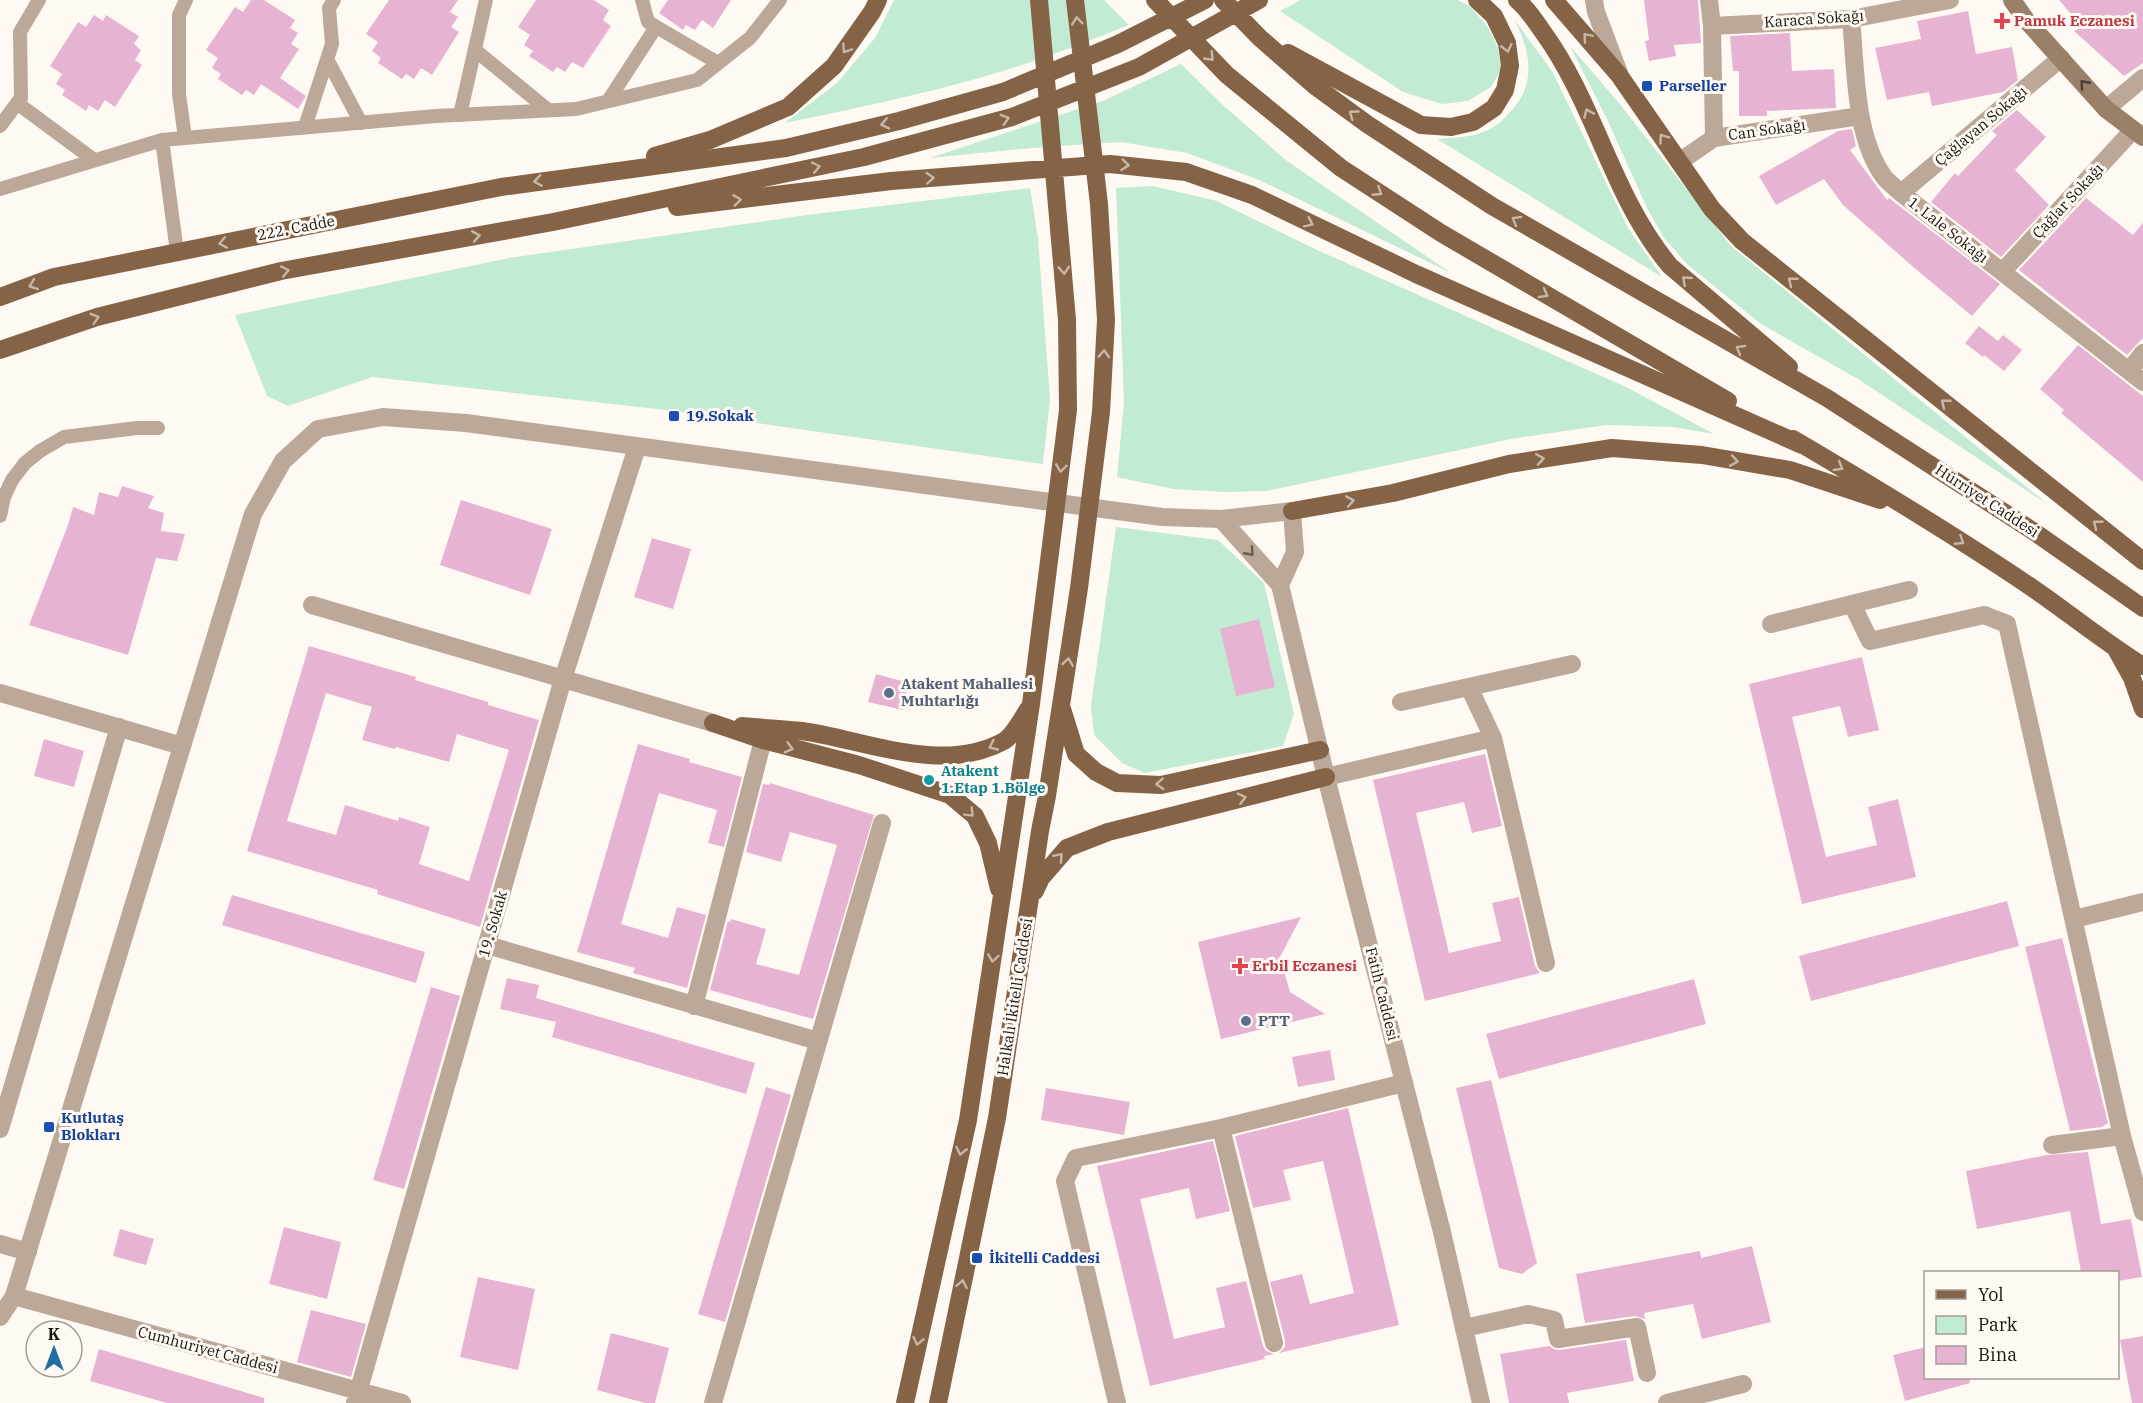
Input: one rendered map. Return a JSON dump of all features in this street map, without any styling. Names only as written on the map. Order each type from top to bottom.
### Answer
[{"type":"main road","points":[[596,173],[710,140],[788,107],[834,66],[878,0]]},
{"type":"main road","name":"Halkalı İkitelli Caddesi","points":[[905,1403],[968,1120],[1047,591],[1068,410],[1067,320],[1039,0]]},
{"type":"main road","name":"Halkalı İkitelli Caddesi","points":[[938,1403],[997,1118],[1079,588],[1101,412],[1106,320],[1099,204],[1075,0]]},
{"type":"main road","points":[[1155,0],[1227,75],[1341,168],[1440,233],[1802,445],[1910,511],[2032,588],[2143,666]]},
{"type":"main road","points":[[596,173],[786,148],[899,121],[1003,92],[1119,44],[1205,0]]},
{"type":"main road","points":[[1222,0],[1260,38],[1315,86],[1367,124],[1492,207],[1827,398]]},
{"type":"main road","points":[[0,350],[97,317],[281,271],[553,222],[864,158],[933,139],[1012,117],[1138,67],[1259,0]]},
{"type":"main road","points":[[1260,38],[1421,125],[1451,127],[1473,122],[1494,108],[1505,90],[1510,66],[1507,43],[1494,16],[1477,0]]},
{"type":"main road","points":[[1517,0],[1561,57],[1589,113],[1614,175],[1653,246],[1678,273],[1827,398]]},
{"type":"main road","points":[[1554,0],[1619,75],[1712,209],[1742,241],[2143,561]]},
{"type":"main road","points":[[2012,0],[2026,21],[2106,109],[2138,134]]},
{"type":"main road","points":[[553,222],[891,181],[1087,165],[1110,164],[1186,172],[1252,195],[1416,274],[1802,445]]},
{"type":"main road","name":"222. Cadde","points":[[0,297],[54,277],[501,187],[596,173]]},
{"type":"main road","name":"Hürriyet Caddesi","points":[[1827,398],[2036,533],[2143,608]]},
{"type":"main road","points":[[1292,511],[1393,493],[1509,464],[1612,448],[1702,455],[1790,470],[1910,511]]},
{"type":"main road","points":[[2116,649],[2132,678],[2143,709]]},
{"type":"main road","points":[[713,723],[802,731],[897,752],[947,755],[977,753],[1006,739],[1031,704]]},
{"type":"main road","points":[[1061,705],[1076,754],[1096,772],[1117,783],[1161,785],[1320,750]]},
{"type":"main road","points":[[713,723],[763,741],[859,765],[950,795],[975,816],[988,843],[1001,900]]},
{"type":"main road","points":[[1029,906],[1041,878],[1067,848],[1108,832],[1326,777]]},
{"type":"street","points":[[1594,0],[1596,12],[1619,75]]},
{"type":"street","points":[[1709,0],[1712,26],[1714,138]]},
{"type":"street","name":"Karaca Sokağı","points":[[1712,26],[1851,19],[1950,0]]},
{"type":"street","name":"1. Lale Sokağı","points":[[1851,19],[1860,116],[1869,150],[1884,177],[1901,193],[2136,376]]},
{"type":"street","name":"Çağlayan Sokağı","points":[[1901,193],[2061,58]]},
{"type":"street","points":[[2106,109],[2143,78]]},
{"type":"street","name":"Can Sokağı","points":[[1680,162],[1714,138],[1860,116]]},
{"type":"street","name":"Çağlar Sokağı","points":[[2002,272],[2138,134]]},
{"type":"street","points":[[2136,376],[2143,353]]},
{"type":"street","points":[[0,1317],[7,1294],[28,1252],[253,514],[283,462],[318,429],[383,417],[466,423],[1162,517],[1221,519],[1292,511],[1295,552],[1280,585],[1221,519]]},
{"type":"street","name":"19. Sokak","points":[[357,1397],[563,679],[637,447]]},
{"type":"street","name":"Fatih Caddesi","points":[[1280,585],[1481,1403]]},
{"type":"street","points":[[1771,624],[1909,590]]},
{"type":"street","points":[[1852,604],[1870,641],[1984,615],[2007,624],[2074,919],[2130,1146],[2143,1212]]},
{"type":"street","points":[[312,605],[713,723]]},
{"type":"street","points":[[1401,702],[1572,664]]},
{"type":"street","points":[[1468,687],[1493,738],[1546,963]]},
{"type":"street","points":[[0,693],[182,746]]},
{"type":"street","points":[[0,1129],[119,727]]},
{"type":"street","points":[[1326,777],[1493,738]]},
{"type":"street","points":[[694,1006],[763,741]]},
{"type":"street","points":[[713,1403],[882,823]]},
{"type":"street","points":[[2074,919],[2143,902]]},
{"type":"street","points":[[486,945],[818,1041]]},
{"type":"street","points":[[1117,1403],[1065,1182],[1076,1158],[1221,1128],[1404,1083]]},
{"type":"street","points":[[1221,1128],[1274,1343]]},
{"type":"street","points":[[2052,1145],[2130,1146]]},
{"type":"street","points":[[0,1244],[28,1252]]},
{"type":"street","name":"Cumhuriyet Caddesi","points":[[7,1294],[357,1397],[402,1403]]},
{"type":"street","points":[[1464,1328],[1528,1314],[1554,1320],[1558,1339],[1637,1327],[1647,1373]]},
{"type":"street","points":[[1667,1403],[1743,1384]]},
{"type":"lane","points":[[0,126],[21,98],[20,32],[39,0]]},
{"type":"lane","points":[[184,138],[178,94],[178,15],[186,0]]},
{"type":"lane","points":[[305,127],[332,44],[329,8],[334,0]]},
{"type":"lane","points":[[460,115],[486,0]]},
{"type":"lane","points":[[642,0],[648,22],[718,63]]},
{"type":"lane","points":[[0,189],[162,140],[460,115],[576,109],[697,80],[750,38],[780,0]]},
{"type":"lane","points":[[608,101],[656,27]]},
{"type":"lane","points":[[475,50],[548,110]]},
{"type":"lane","points":[[327,59],[361,123]]},
{"type":"lane","points":[[16,103],[94,160]]},
{"type":"lane","points":[[162,140],[177,252]]},
{"type":"lane","points":[[0,516],[4,497],[12,480],[25,463],[64,437],[137,428],[158,428]]},
{"type":"green space","points":[[894,0],[1104,0],[1129,25],[986,76],[911,96],[785,123],[837,83],[875,38]]},
{"type":"green space","points":[[1301,0],[1457,0],[1470,6],[1487,26],[1498,47],[1501,70],[1491,87],[1468,101],[1442,104],[1403,92],[1280,11]]},
{"type":"green space","points":[[1514,19],[1552,71],[1628,228],[1662,277],[1437,139],[1467,136],[1489,130],[1501,122],[1518,103],[1524,91],[1528,68],[1524,43]]},
{"type":"green space","points":[[1570,46],[1619,103],[1731,246],[2050,506],[1858,379],[1761,324],[1688,265],[1664,238],[1647,208],[1607,119]]},
{"type":"green space","points":[[1181,64],[1223,105],[1287,161],[1451,273],[1259,180],[1187,153],[1121,142],[930,158],[1105,100]]},
{"type":"green space","points":[[1153,186],[1217,201],[1317,250],[1626,387],[1714,434],[1673,427],[1606,425],[1511,439],[1266,491],[1224,492],[1173,489],[1117,477],[1124,402],[1116,188]]},
{"type":"green space","points":[[1030,188],[1038,238],[1050,400],[1043,464],[666,410],[372,377],[288,406],[267,396],[235,315],[509,258],[807,215]]},
{"type":"green space","points":[[1116,527],[1218,540],[1264,583],[1294,714],[1283,746],[1145,773],[1122,763],[1094,735],[1091,706]]},
{"type":"building","points":[[251,0],[264,0],[295,20],[290,28],[298,33],[291,44],[299,49],[280,78],[306,96],[298,109],[261,84],[254,95],[246,90],[242,95],[218,79],[221,74],[212,68],[218,58],[206,50],[235,7],[243,12]]},
{"type":"building","points":[[389,0],[458,0],[450,12],[458,17],[451,27],[459,32],[432,75],[421,68],[414,79],[406,74],[402,79],[378,63],[381,58],[372,51],[378,42],[366,34]]},
{"type":"building","points":[[536,0],[594,0],[609,10],[603,20],[611,26],[583,68],[572,62],[565,72],[557,67],[553,72],[529,56],[533,51],[524,45],[530,35],[518,27]]},
{"type":"building","points":[[668,0],[731,0],[713,28],[702,20],[695,30],[686,25],[683,30],[659,13]]},
{"type":"building","points":[[1644,0],[1698,0],[1701,43],[1674,45],[1676,56],[1649,61],[1645,41],[1649,40]]},
{"type":"building","points":[[2059,0],[2143,0],[2143,63],[2124,76],[2074,31],[2082,27]]},
{"type":"building","points":[[1968,11],[1976,54],[2012,47],[2018,80],[2003,92],[1932,106],[1929,92],[1887,100],[1875,48],[1921,39],[1917,21]]},
{"type":"building","points":[[94,15],[103,21],[106,15],[139,36],[134,44],[141,50],[135,60],[142,65],[115,107],[105,100],[98,111],[89,105],[86,111],[62,95],[65,90],[56,84],[62,74],[50,66],[78,22],[86,27]]},
{"type":"building","points":[[1790,33],[1792,71],[1834,69],[1836,108],[1767,111],[1767,116],[1739,116],[1739,71],[1733,71],[1730,36]]},
{"type":"building","points":[[2017,110],[2046,137],[2015,170],[2049,205],[2001,257],[1931,202],[1955,173],[1958,176],[1997,135],[1992,131]]},
{"type":"building","points":[[1852,129],[1856,146],[1850,150],[1887,200],[1889,198],[2000,284],[1972,316],[1843,205],[1824,179],[1776,205],[1759,176],[1838,131]]},
{"type":"building","points":[[2086,198],[2133,235],[2143,223],[2143,338],[2127,355],[2019,270]]},
{"type":"building","points":[[1979,326],[1998,341],[2003,335],[2022,350],[2004,371],[1965,343]]},
{"type":"building","points":[[2078,345],[2143,396],[2143,482],[2061,413],[2064,410],[2040,389]]},
{"type":"building","points":[[122,486],[154,496],[148,508],[164,513],[161,531],[185,534],[177,561],[156,558],[128,655],[29,625],[73,507],[94,515],[99,492],[118,497]]},
{"type":"building","points":[[461,500],[552,529],[530,595],[440,565]]},
{"type":"building","points":[[652,538],[691,549],[673,609],[634,597]]},
{"type":"building","points":[[1259,619],[1275,687],[1236,696],[1220,629]]},
{"type":"building","points":[[309,646],[416,677],[415,680],[539,720],[480,927],[377,894],[378,890],[247,851]],"holes":[[[326,693],[372,707],[362,740],[449,762],[457,734],[509,750],[469,881],[419,864],[430,827],[399,817],[398,821],[345,805],[336,835],[287,821]]]},
{"type":"building","points":[[1862,657],[1879,730],[1848,737],[1840,706],[1792,717],[1826,857],[1877,845],[1868,807],[1898,799],[1916,877],[1802,904],[1749,684]]},
{"type":"building","name":"Atakent Mahallesi Muhtarlığı","points":[[876,674],[909,683],[903,710],[868,702]]},
{"type":"building","points":[[44,739],[84,751],[74,787],[34,776]]},
{"type":"building","points":[[638,744],[742,777],[724,847],[708,843],[717,810],[659,793],[621,924],[668,938],[677,907],[706,915],[687,988],[633,973],[635,968],[577,952]]},
{"type":"building","points":[[1485,754],[1502,826],[1472,833],[1464,802],[1416,813],[1449,953],[1501,941],[1492,903],[1519,897],[1535,966],[1540,973],[1425,1001],[1373,780]]},
{"type":"building","points":[[770,783],[874,815],[813,1019],[710,990],[728,921],[730,922],[731,919],[766,929],[756,964],[799,975],[837,845],[790,832],[781,862],[746,852],[763,784],[769,785]]},
{"type":"building","points":[[232,895],[425,952],[416,983],[222,925]]},
{"type":"building","points":[[2007,901],[2019,946],[1811,1001],[1799,956]]},
{"type":"building","points":[[1301,917],[1280,957],[1290,992],[1325,1014],[1221,1039],[1198,942]]},
{"type":"building","points":[[2062,938],[2108,1123],[2102,1127],[2070,1131],[2025,947]]},
{"type":"building","points":[[507,978],[539,985],[536,998],[755,1063],[746,1094],[552,1037],[556,1022],[500,1009]]},
{"type":"building","points":[[1694,979],[1706,1024],[1499,1079],[1486,1034]]},
{"type":"building","points":[[431,987],[460,996],[404,1189],[373,1180]]},
{"type":"building","points":[[1330,1050],[1335,1080],[1298,1087],[1292,1057]]},
{"type":"building","points":[[1491,1080],[1537,1263],[1522,1274],[1499,1268],[1456,1088]]},
{"type":"building","points":[[766,1087],[791,1095],[725,1322],[698,1314]]},
{"type":"building","points":[[1046,1088],[1130,1102],[1124,1135],[1041,1120]]},
{"type":"building","points":[[1348,1108],[1399,1325],[1279,1353],[1285,1347],[1285,1340],[1270,1282],[1302,1274],[1310,1304],[1354,1293],[1323,1161],[1283,1170],[1291,1200],[1253,1208],[1235,1136]]},
{"type":"building","points":[[1213,1141],[1230,1211],[1196,1219],[1189,1188],[1140,1199],[1174,1339],[1225,1327],[1216,1288],[1246,1281],[1263,1346],[1266,1351],[1274,1354],[1264,1356],[1265,1359],[1150,1386],[1097,1166]]},
{"type":"building","points":[[2088,1152],[2101,1224],[2131,1219],[2142,1277],[2119,1281],[2119,1271],[2081,1271],[2070,1211],[1977,1229],[1966,1171],[2047,1155]]},
{"type":"building","points":[[284,1227],[341,1242],[327,1299],[269,1284]]},
{"type":"building","points":[[120,1229],[154,1239],[146,1265],[113,1256]]},
{"type":"building","points":[[1752,1246],[1771,1322],[1702,1339],[1693,1304],[1644,1313],[1645,1319],[1635,1316],[1585,1323],[1576,1274],[1700,1251],[1701,1258]]},
{"type":"building","points":[[478,1277],[535,1289],[518,1370],[460,1357]]},
{"type":"building","points":[[311,1310],[366,1324],[351,1377],[297,1362]]},
{"type":"building","points":[[611,1333],[669,1348],[655,1403],[645,1403],[597,1390]]},
{"type":"building","points":[[2143,1336],[2143,1403],[2132,1403],[2120,1340]]},
{"type":"building","points":[[1626,1340],[1634,1381],[1567,1393],[1569,1403],[1509,1403],[1500,1354],[1549,1346],[1560,1350]]},
{"type":"building","points":[[1924,1347],[1924,1379],[1969,1379],[1970,1383],[1905,1401],[1893,1355]]},
{"type":"building","points":[[99,1349],[264,1398],[264,1403],[167,1403],[90,1381]]},
{"type":"place","name":"Pamuk Eczanesi","points":[[2002,21]]},
{"type":"place","name":"Parseller","points":[[1647,86]]},
{"type":"place","name":"19.Sokak","points":[[674,416]]},
{"type":"place","name":"Atakent Mahallesi Muhtarlığı","points":[[889,693]]},
{"type":"place","name":"Atakent 1.Etap 1.Bölge","points":[[929,780]]},
{"type":"place","name":"Erbil Eczanesi","points":[[1240,966]]},
{"type":"place","name":"PTT","points":[[1246,1021]]},
{"type":"place","name":"Kutlutaş Blokları","points":[[49,1127]]},
{"type":"place","name":"İkitelli Caddesi","points":[[977,1258]]}]
